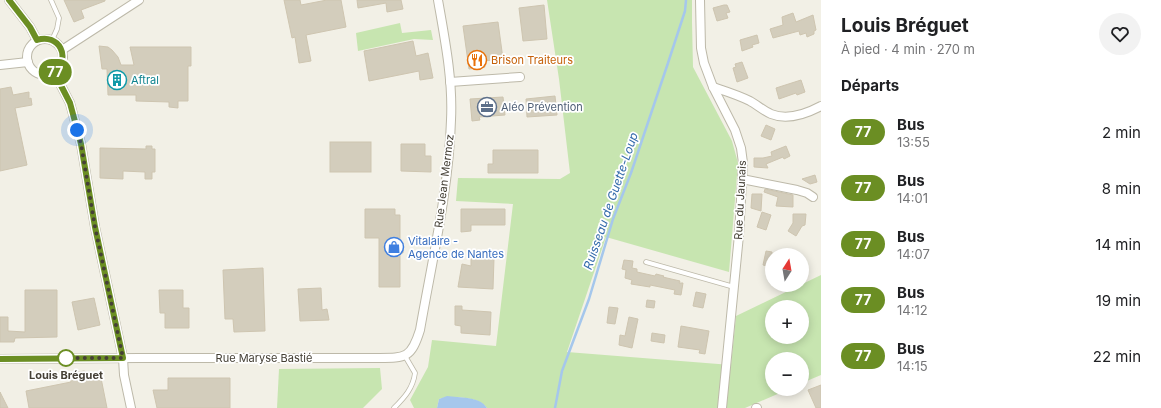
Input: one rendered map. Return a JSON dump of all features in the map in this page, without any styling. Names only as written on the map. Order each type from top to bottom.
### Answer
[{"type":"street","points":[[9,0],[30,27],[37,40]]},
{"type":"street","points":[[62,50],[139,0]]},
{"type":"street","name":"Rue Jean Mermoz","points":[[406,356],[412,350],[420,330],[446,185],[451,120],[450,70],[438,0]]},
{"type":"street","name":"Rue du Jaunais","points":[[700,0],[701,48],[704,63],[713,87],[735,130],[741,148],[743,164],[734,287],[722,408]]},
{"type":"street","points":[[37,40],[52,40],[56,42],[62,50],[63,58],[61,65],[54,72],[49,74],[39,74],[34,71],[28,62],[28,52],[30,47],[37,40]]},
{"type":"street","points":[[0,65],[28,62]]},
{"type":"street","points":[[54,72],[70,103],[81,144],[96,235],[123,358],[124,375],[131,408]]},
{"type":"street","points":[[450,82],[520,77]]},
{"type":"street","points":[[713,87],[750,101],[772,114],[786,118],[803,115],[821,106]]},
{"type":"street","points":[[742,179],[797,190],[807,193],[813,197]]},
{"type":"street","name":"Rue Maryse Bastié","points":[[0,359],[395,358],[406,356]]},
{"type":"lane","points":[[51,0],[59,18],[57,29],[52,40]]},
{"type":"lane","points":[[646,262],[734,287]]},
{"type":"lane","points":[[394,408],[407,395],[413,384],[415,373],[406,356]]},
{"type":"green space","points":[[547,0],[692,0],[693,67],[732,141],[738,163],[729,272],[606,237],[567,352],[731,365],[736,316],[765,302],[765,344],[809,344],[809,300],[769,300],[786,292],[809,292],[809,281],[821,275],[821,375],[809,380],[809,352],[765,352],[765,396],[773,396],[745,408],[487,408],[478,401],[472,399],[451,397],[439,399],[437,408],[414,408],[410,400],[428,367],[432,340],[496,346],[513,204],[456,201],[458,178],[560,179],[570,173],[559,79]]},
{"type":"green space","points":[[400,23],[402,33],[431,30],[433,40],[414,39],[358,51],[356,33]]},
{"type":"green space","points":[[380,368],[382,389],[363,408],[277,408],[279,369]]},
{"type":"water","points":[[447,396],[474,399],[484,404],[487,408],[437,408],[439,399]]},
{"type":"building","points":[[64,0],[105,1],[81,10],[84,18],[74,22]]},
{"type":"building","points":[[284,0],[300,0],[301,5],[327,0],[341,0],[346,27],[306,35],[311,61],[299,63],[295,37],[292,38]]},
{"type":"building","points":[[357,0],[401,0],[403,9],[387,12],[386,3],[358,8]]},
{"type":"building","points":[[544,5],[547,39],[523,41],[519,8]]},
{"type":"building","points":[[727,5],[730,12],[726,13],[728,18],[717,21],[713,8]]},
{"type":"building","points":[[793,13],[796,22],[813,15],[816,30],[814,31],[814,34],[807,37],[806,33],[800,35],[799,31],[773,38],[770,29],[783,25],[782,17]]},
{"type":"building","points":[[498,22],[503,59],[484,61],[485,67],[469,69],[463,26]]},
{"type":"building","points":[[757,35],[759,43],[742,51],[740,40]]},
{"type":"building","points":[[413,41],[416,56],[428,53],[433,78],[420,80],[419,71],[369,81],[364,51]]},
{"type":"building","points":[[99,46],[108,47],[112,50],[118,57],[121,65],[134,65],[130,47],[191,47],[191,66],[188,66],[188,101],[178,101],[178,108],[169,107],[169,102],[136,101],[136,95],[108,95],[107,69],[102,69]]},
{"type":"building","points":[[742,62],[748,78],[737,82],[733,68],[736,67],[735,64]]},
{"type":"building","points":[[801,80],[805,92],[797,95],[796,93],[779,99],[776,88]]},
{"type":"building","points":[[11,87],[13,95],[29,92],[29,99],[31,98],[32,105],[15,108],[27,165],[0,171],[0,89]]},
{"type":"building","points":[[555,96],[557,115],[527,117],[526,99]]},
{"type":"building","points":[[503,97],[505,115],[479,117],[480,120],[472,121],[470,99]]},
{"type":"building","points":[[766,125],[775,129],[771,140],[761,136]]},
{"type":"building","points":[[330,142],[371,142],[371,172],[330,172]]},
{"type":"building","points":[[401,144],[425,144],[425,156],[431,156],[431,172],[401,171]]},
{"type":"building","points":[[146,146],[152,146],[152,149],[155,149],[155,172],[152,172],[152,179],[145,179],[145,172],[123,171],[123,179],[100,178],[100,148],[146,149]]},
{"type":"building","points":[[786,146],[790,156],[784,159],[783,157],[766,164],[768,168],[754,167],[754,158],[772,156],[771,152]]},
{"type":"building","points":[[493,150],[538,150],[538,173],[488,173],[488,164],[493,164]]},
{"type":"building","points":[[815,175],[817,182],[810,184],[802,179]]},
{"type":"building","points":[[765,189],[793,195],[793,207],[776,206],[778,197],[764,192]]},
{"type":"building","points":[[752,194],[762,194],[761,211],[751,208]]},
{"type":"building","points":[[365,209],[395,209],[395,215],[400,215],[400,243],[403,243],[403,253],[400,253],[400,287],[379,287],[379,238],[365,238]]},
{"type":"building","points":[[461,209],[505,209],[505,225],[471,225],[471,231],[461,232]]},
{"type":"building","points":[[762,212],[771,215],[766,230],[757,227]]},
{"type":"building","points":[[793,214],[806,214],[805,225],[802,226],[796,236],[788,231],[793,223]]},
{"type":"building","points":[[471,257],[494,258],[493,289],[458,287],[462,264],[471,266]]},
{"type":"building","points":[[624,260],[633,261],[632,268],[637,269],[637,272],[655,276],[656,274],[680,281],[679,283],[683,283],[681,295],[674,294],[675,290],[650,285],[650,287],[631,284],[632,280],[625,278],[626,270],[622,269]]},
{"type":"building","points":[[263,268],[265,331],[234,332],[233,319],[225,319],[223,270]]},
{"type":"building","points":[[321,288],[322,310],[327,309],[329,320],[300,321],[298,289]]},
{"type":"building","points":[[25,290],[57,290],[57,337],[15,338],[14,342],[0,342],[0,317],[8,317],[8,331],[25,332]]},
{"type":"building","points":[[159,290],[183,290],[183,308],[189,308],[189,328],[165,328],[165,313],[160,313]]},
{"type":"building","points":[[696,292],[706,294],[703,308],[693,306]]},
{"type":"building","points":[[94,298],[100,325],[78,330],[72,302]]},
{"type":"building","points":[[647,300],[655,301],[654,308],[646,307]]},
{"type":"building","points":[[455,306],[462,306],[462,310],[491,312],[490,335],[461,333],[461,326],[455,325]]},
{"type":"building","points":[[609,307],[618,308],[615,324],[607,323]]},
{"type":"building","points":[[629,317],[638,319],[632,348],[619,345],[620,335],[625,336]]},
{"type":"building","points":[[681,326],[709,331],[705,354],[699,353],[700,350],[678,347]]},
{"type":"building","points":[[652,333],[665,335],[664,343],[651,341]]},
{"type":"building","points":[[84,371],[101,378],[107,408],[29,408],[26,391],[71,382],[69,374]]},
{"type":"building","points":[[168,378],[230,378],[230,408],[157,408],[153,390],[168,390]]},
{"type":"building","points":[[821,385],[821,408],[816,408],[809,390]]},
{"type":"building","points":[[0,392],[8,408],[0,408]]},
{"type":"waterway","name":"Ruisseau de Guette-Loup","points":[[555,408],[562,371],[589,299],[613,219],[631,173],[668,63],[685,11],[686,0]]},
{"type":"bus line","name":"77","points":[[0,359],[123,358],[118,343],[95,227],[81,144],[70,103],[54,72],[61,65],[63,60],[62,50],[56,42],[52,40],[37,40],[30,27],[9,0]]},
{"type":"place","name":"Brison Traiteurs","points":[[477,60]]},
{"type":"place","name":"Aftral","points":[[117,80]]},
{"type":"place","name":"Aléo Prévention","points":[[487,107]]},
{"type":"place","name":"Vitalaire - Agence de Nantes","points":[[394,247]]},
{"type":"place","name":"Louis Bréguet","points":[[66,358]]},
{"type":"route","points":[[66,358],[61,358],[123,358],[118,343],[95,227],[81,144],[77,130]]}]
